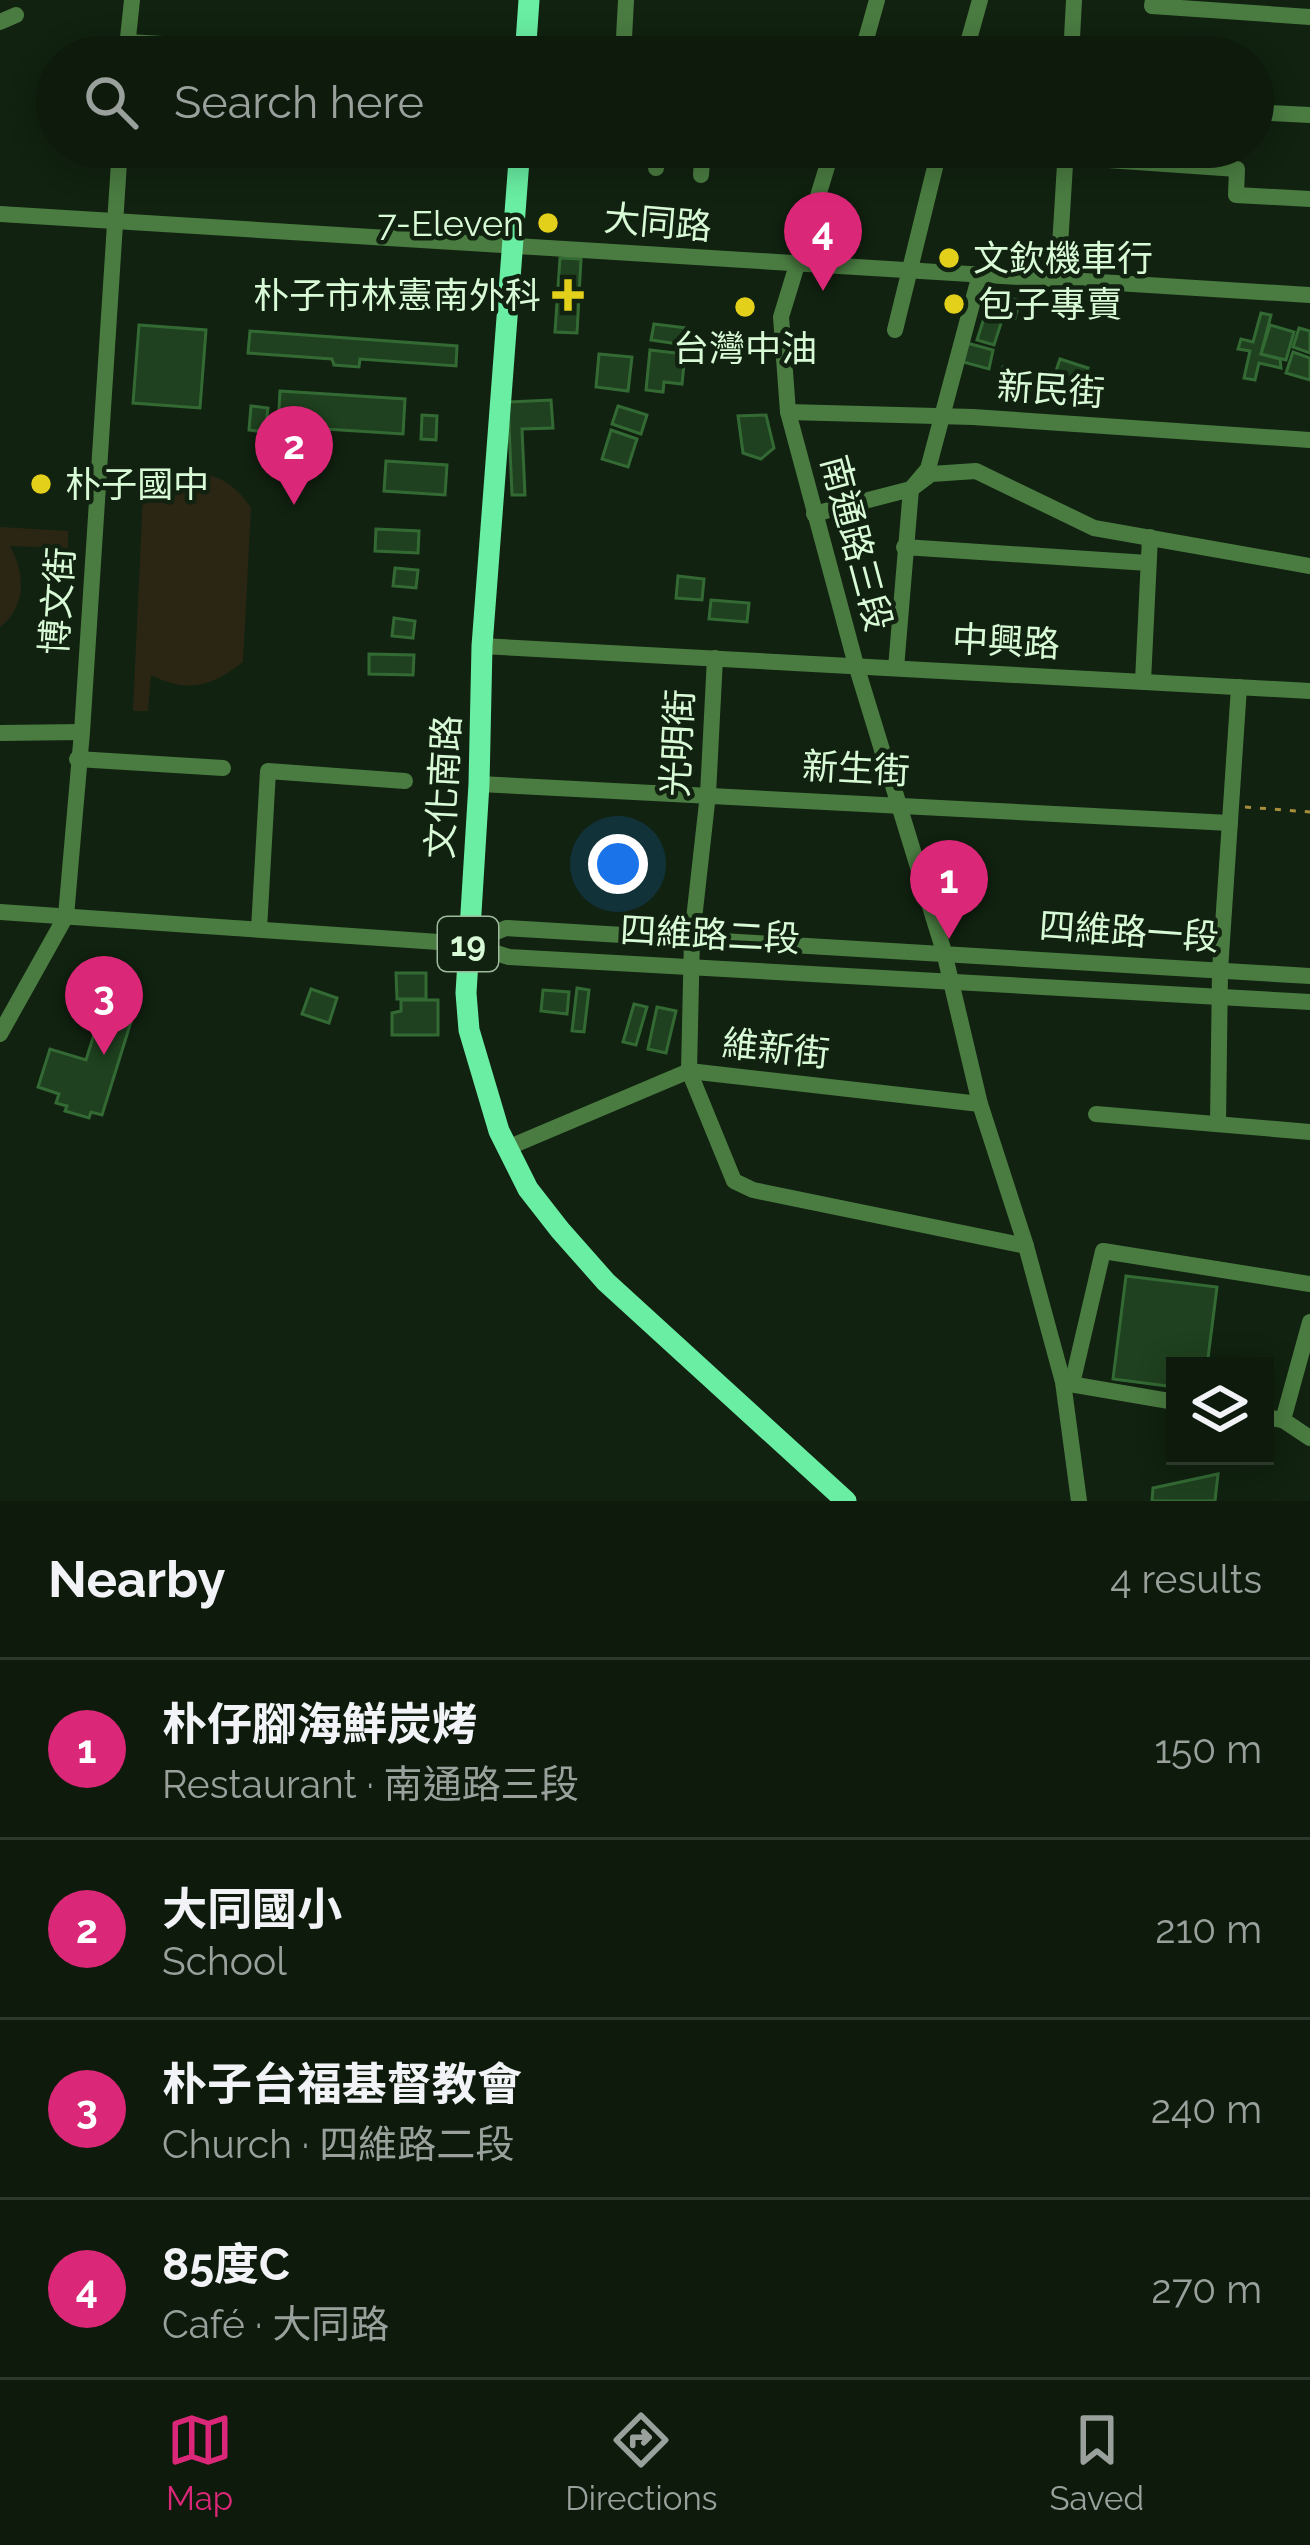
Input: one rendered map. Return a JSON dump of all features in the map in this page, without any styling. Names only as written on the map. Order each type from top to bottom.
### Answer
[{"type":"main road","points":[[526,36],[529,0]]},
{"type":"main road","name":"文化南路","points":[[519,168],[482,646],[468,944],[469,1030],[488,1102],[528,1189],[606,1282],[846,1501]]},
{"type":"street","points":[[128,36],[132,0]]},
{"type":"street","points":[[624,36],[626,0]]},
{"type":"street","points":[[867,36],[877,0]]},
{"type":"street","points":[[970,36],[980,0]]},
{"type":"street","points":[[1072,36],[1074,0]]},
{"type":"street","points":[[1153,0],[1152,6],[1310,17]]},
{"type":"street","points":[[1274,113],[1310,115]]},
{"type":"street","name":"博文街","points":[[66,916],[119,168]]},
{"type":"street","points":[[701,175],[702,168]]},
{"type":"street","name":"南通路三段","points":[[826,168],[781,317],[788,412],[856,664],[951,981]]},
{"type":"street","points":[[895,330],[935,168]]},
{"type":"street","points":[[1058,278],[1065,168]]},
{"type":"street","points":[[1227,168],[1237,169],[1236,194],[1310,199]]},
{"type":"street","name":"大同路","points":[[0,214],[1310,295]]},
{"type":"street","points":[[896,668],[911,489],[928,470],[980,274]]},
{"type":"street","name":"新民街","points":[[788,412],[944,416],[1310,440]]},
{"type":"street","points":[[814,514],[911,489],[931,474],[976,471],[1094,528],[1310,566]]},
{"type":"street","points":[[1143,681],[1150,537]]},
{"type":"street","points":[[904,547],[1148,563]]},
{"type":"street","name":"中興路","points":[[482,646],[1310,691]]},
{"type":"street","name":"光明街","points":[[715,658],[708,794],[692,937],[688,1071],[734,1181],[753,1190],[1026,1246]]},
{"type":"street","points":[[1218,1124],[1220,970],[1239,686]]},
{"type":"street","points":[[0,733],[82,731]]},
{"type":"street","points":[[77,759],[223,768]]},
{"type":"street","points":[[260,929],[268,771],[405,781]]},
{"type":"street","name":"新生街","points":[[479,784],[1230,814]]},
{"type":"street","name":"四維路二段","points":[[0,912],[468,944],[509,957],[951,981]]},
{"type":"street","points":[[0,1034],[66,916]]},
{"type":"street","name":"四維路二段","points":[[468,944],[506,928],[944,952]]},
{"type":"street","name":"四維路一段","points":[[944,952],[1310,976]]},
{"type":"street","points":[[951,981],[980,1103],[1067,1383],[1079,1501]]},
{"type":"street","name":"四維路一段","points":[[951,981],[1310,1002]]},
{"type":"street","name":"維新街","points":[[507,1148],[688,1071],[980,1103]]},
{"type":"street","points":[[1096,1114],[1310,1132]]},
{"type":"street","points":[[1067,1383],[1103,1251],[1310,1284]]},
{"type":"street","points":[[1310,1322],[1274,1419],[1310,1438]]},
{"type":"street","points":[[1067,1383],[1166,1400]]},
{"type":"path","points":[[1230,814],[1310,812]]},
{"type":"shaded area","points":[[144,472],[160,472],[160,485],[186,474],[211,475],[233,487],[251,508],[243,662],[199,685],[151,675],[148,711],[133,711]]},
{"type":"shaded area","points":[[0,527],[68,531],[68,548],[10,546],[21,589],[15,609],[0,627]]},
{"type":"building","name":"朴子市林憲南外科","points":[[560,258],[581,259],[577,333],[555,332]]},
{"type":"building","points":[[992,293],[1020,301],[1015,318],[1004,314],[994,345],[977,340]]},
{"type":"building","points":[[1261,313],[1271,315],[1261,354],[1280,359],[1281,368],[1259,363],[1255,380],[1244,378],[1250,351],[1238,349],[1241,339],[1253,342]]},
{"type":"building","points":[[654,324],[687,328],[685,345],[651,340]]},
{"type":"building","points":[[139,325],[206,330],[200,408],[133,403]]},
{"type":"building","points":[[1270,325],[1294,332],[1286,360],[1261,354]]},
{"type":"building","points":[[1299,328],[1310,331],[1310,353],[1293,347]]},
{"type":"building","points":[[250,331],[457,346],[456,366],[360,359],[359,367],[334,365],[332,359],[248,353]]},
{"type":"building","points":[[967,343],[993,350],[989,369],[963,362]]},
{"type":"building","points":[[650,350],[685,354],[682,384],[664,382],[663,392],[646,390]]},
{"type":"building","points":[[1293,352],[1310,358],[1310,380],[1286,373]]},
{"type":"building","points":[[599,354],[632,357],[628,391],[596,387]]},
{"type":"building","points":[[1060,359],[1088,368],[1079,395],[1051,386]]},
{"type":"building","points":[[1003,367],[1035,381],[1028,396],[997,382]]},
{"type":"building","points":[[280,391],[405,399],[403,434],[278,426]]},
{"type":"building","points":[[551,400],[553,428],[522,429],[525,495],[512,495],[508,402]]},
{"type":"building","points":[[251,406],[268,408],[265,432],[249,430]]},
{"type":"building","points":[[618,406],[647,415],[641,434],[612,424]]},
{"type":"building","points":[[422,415],[437,416],[436,440],[421,439]]},
{"type":"building","points":[[766,415],[774,448],[761,459],[743,453],[738,416]]},
{"type":"building","points":[[611,430],[637,439],[628,467],[602,459]]},
{"type":"building","points":[[386,461],[447,465],[445,495],[384,491]]},
{"type":"building","points":[[376,529],[419,531],[418,553],[375,551]]},
{"type":"building","points":[[395,568],[418,570],[416,588],[393,586]]},
{"type":"building","points":[[678,576],[704,579],[702,600],[676,598]]},
{"type":"building","points":[[711,600],[749,603],[747,622],[709,619]]},
{"type":"building","points":[[394,618],[415,621],[413,638],[392,636]]},
{"type":"building","points":[[369,654],[414,655],[413,675],[369,674]]},
{"type":"building","points":[[396,973],[426,973],[426,999],[397,999]]},
{"type":"building","points":[[109,987],[139,996],[102,1115],[91,1112],[89,1118],[65,1111],[67,1106],[56,1103],[59,1094],[38,1087],[50,1049],[86,1060]]},
{"type":"building","points":[[577,988],[589,990],[584,1032],[572,1031]]},
{"type":"building","points":[[311,989],[337,998],[329,1023],[302,1014]]},
{"type":"building","points":[[543,990],[569,992],[567,1014],[541,1011]]},
{"type":"building","points":[[401,1000],[438,1000],[438,1035],[392,1035],[392,1013],[401,1011]]},
{"type":"building","points":[[634,1004],[647,1007],[636,1045],[623,1042]]},
{"type":"building","points":[[657,1007],[676,1011],[666,1053],[648,1049]]},
{"type":"building","points":[[1126,1276],[1217,1287],[1208,1357],[1166,1357],[1166,1386],[1113,1379]]},
{"type":"building","points":[[1218,1474],[1215,1501],[1152,1501],[1153,1488]]},
{"type":"place","name":"7-Eleven","points":[[548,223]]},
{"type":"place","name":"文欽機車行","points":[[949,258]]},
{"type":"place","name":"85度C","points":[[823,291]]},
{"type":"place","name":"朴子市林憲南外科","points":[[568,295]]},
{"type":"place","name":"包子專賣","points":[[954,304]]},
{"type":"place","name":"台灣中油","points":[[745,307]]},
{"type":"place","name":"朴子國中","points":[[41,484]]},
{"type":"place","name":"大同國小","points":[[294,505]]},
{"type":"place","name":"朴仔腳海鮮炭烤","points":[[949,939]]},
{"type":"place","name":"朴子台福基督教會","points":[[104,1055]]}]
